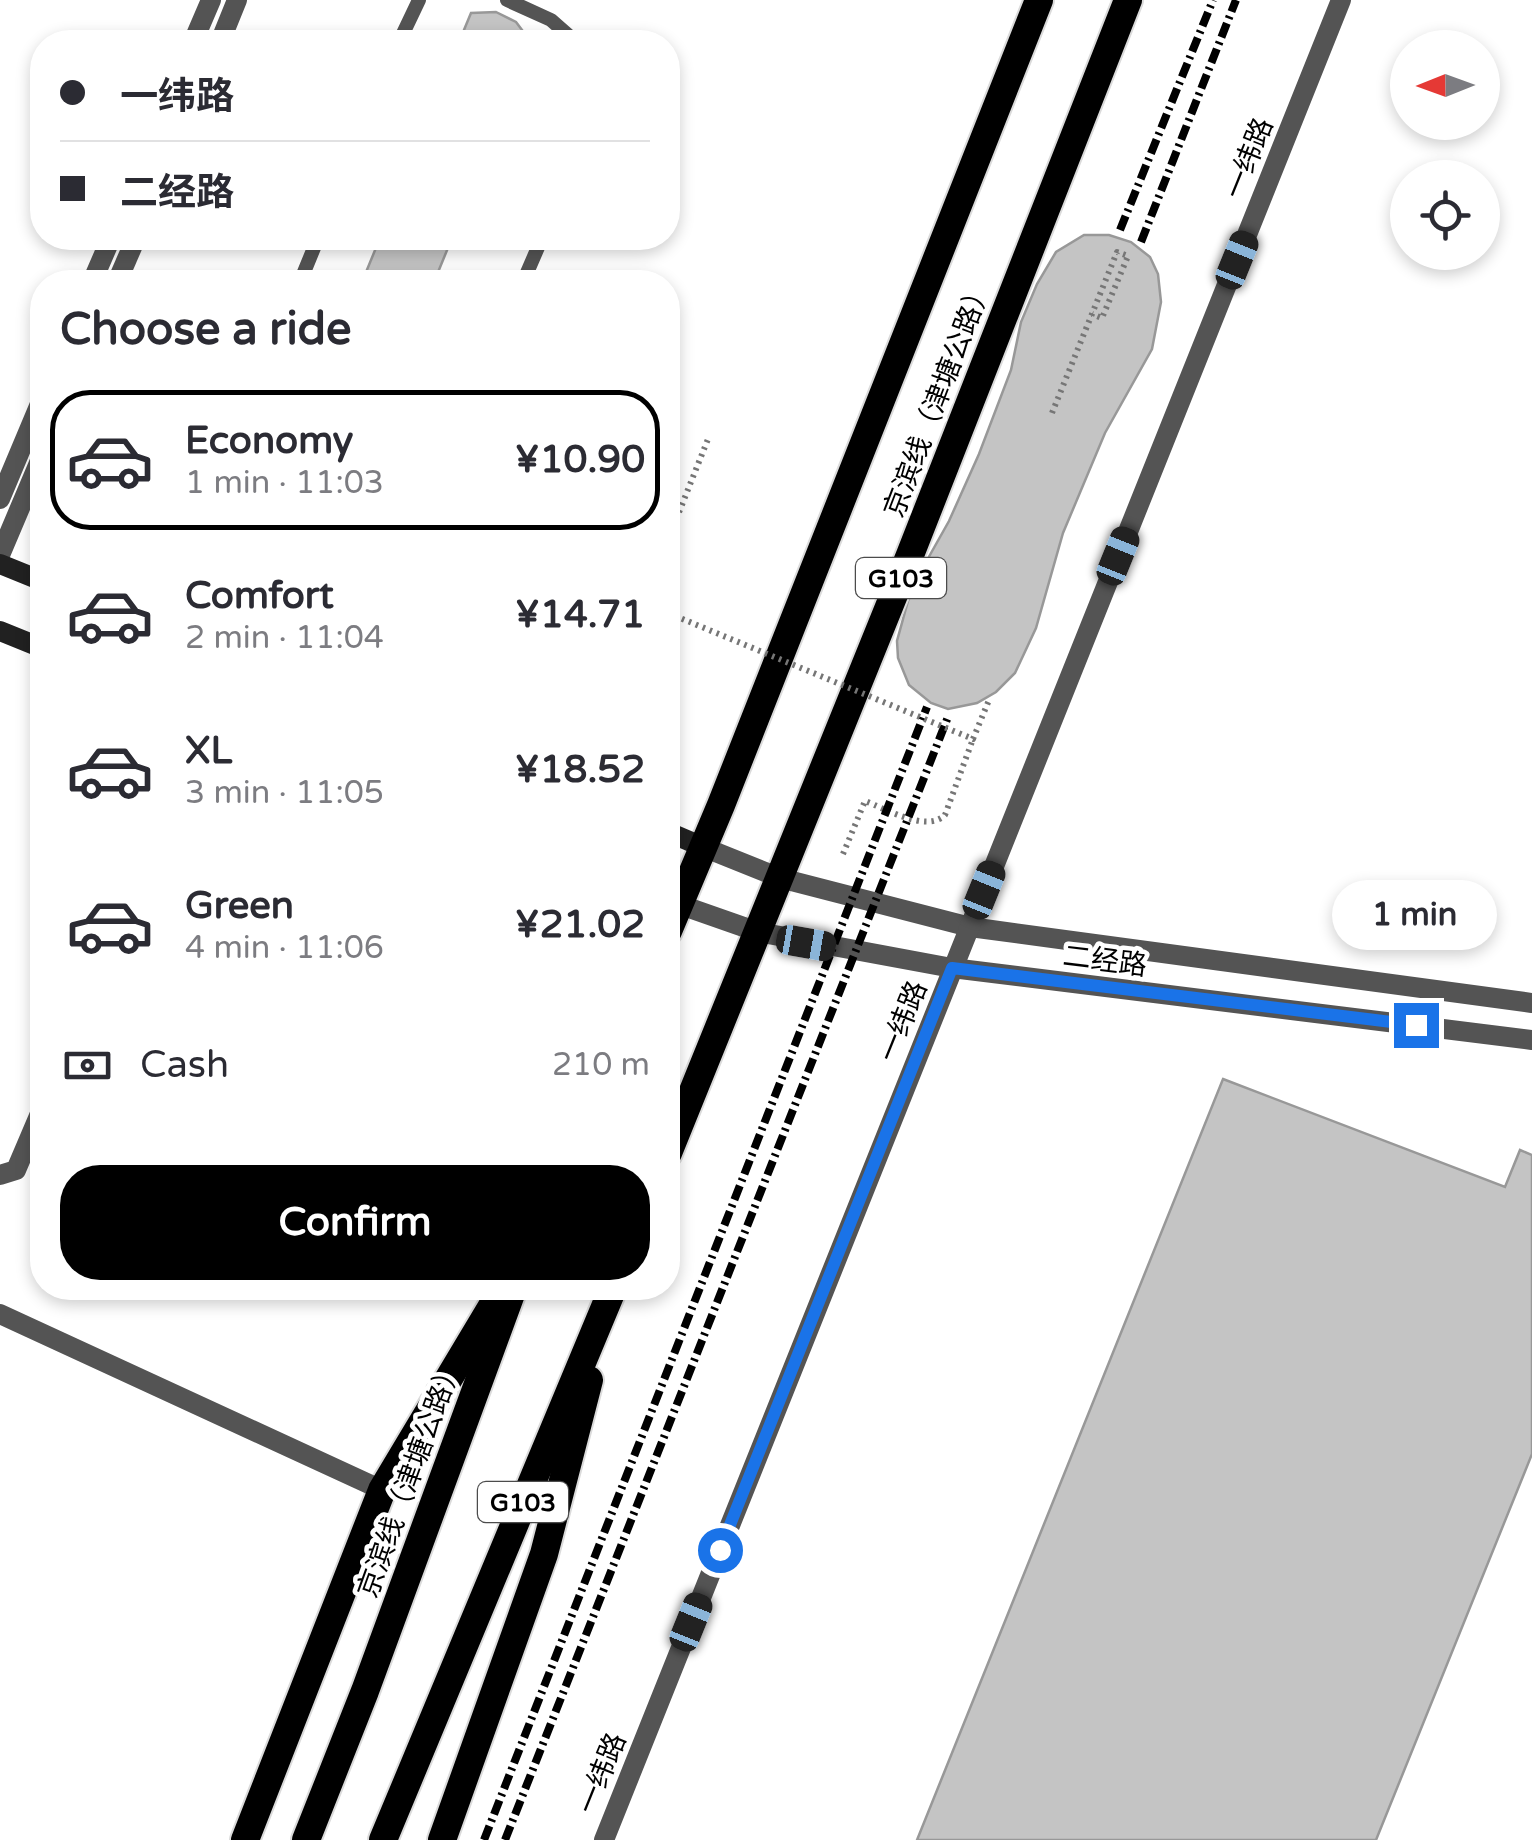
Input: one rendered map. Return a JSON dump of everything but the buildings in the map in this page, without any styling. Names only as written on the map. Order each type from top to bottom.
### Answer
[{"type":"highway","name":"京滨线（津塘公路）","points":[[680,888],[703,847],[1040,0]]},
{"type":"highway","name":"京滨线（津塘公路）","points":[[680,1124],[1128,0]]},
{"type":"highway","points":[[245,1840],[382,1490],[496,1300]]},
{"type":"highway","name":"京滨线（津塘公路）","points":[[306,1840],[510,1300]]},
{"type":"highway","name":"G103","points":[[383,1840],[608,1300]]},
{"type":"highway","points":[[442,1840],[544,1554],[610,1300]]},
{"type":"main road","points":[[0,564],[30,576]]},
{"type":"main road","points":[[0,631],[30,643]]},
{"type":"main road","points":[[680,837],[703,847]]},
{"type":"street","points":[[198,30],[211,0]]},
{"type":"street","points":[[225,30],[238,0]]},
{"type":"street","name":"一纬路","points":[[604,1840],[1342,0]]},
{"type":"street","points":[[2,490],[30,426]]},
{"type":"street","points":[[0,556],[30,485]]},
{"type":"street","name":"二经路","points":[[703,847],[780,878],[970,926],[1532,1002]]},
{"type":"street","name":"二经路","points":[[680,904],[758,932],[952,968],[1532,1040]]},
{"type":"street","points":[[0,1175],[16,1170],[30,1137]]},
{"type":"street","points":[[0,1314],[382,1490]]},
{"type":"lane","points":[[405,30],[419,0]]},
{"type":"lane","points":[[507,0],[551,20],[562,30]]},
{"type":"path","points":[[1052,413],[1117,252],[1128,256],[1102,318],[1092,314]]},
{"type":"path","points":[[680,510],[708,439]]},
{"type":"path","points":[[680,618],[973,739]]},
{"type":"path","points":[[843,854],[865,801],[927,823],[938,822],[945,814],[989,700]]},
{"type":"railway","points":[[1120,230],[1213,0]]},
{"type":"railway","points":[[1141,242],[1236,0]]},
{"type":"railway","points":[[484,1840],[927,707]]},
{"type":"railway","points":[[505,1840],[948,717]]},
{"type":"route","points":[[720,1550],[952,968],[1416,1025]]}]
